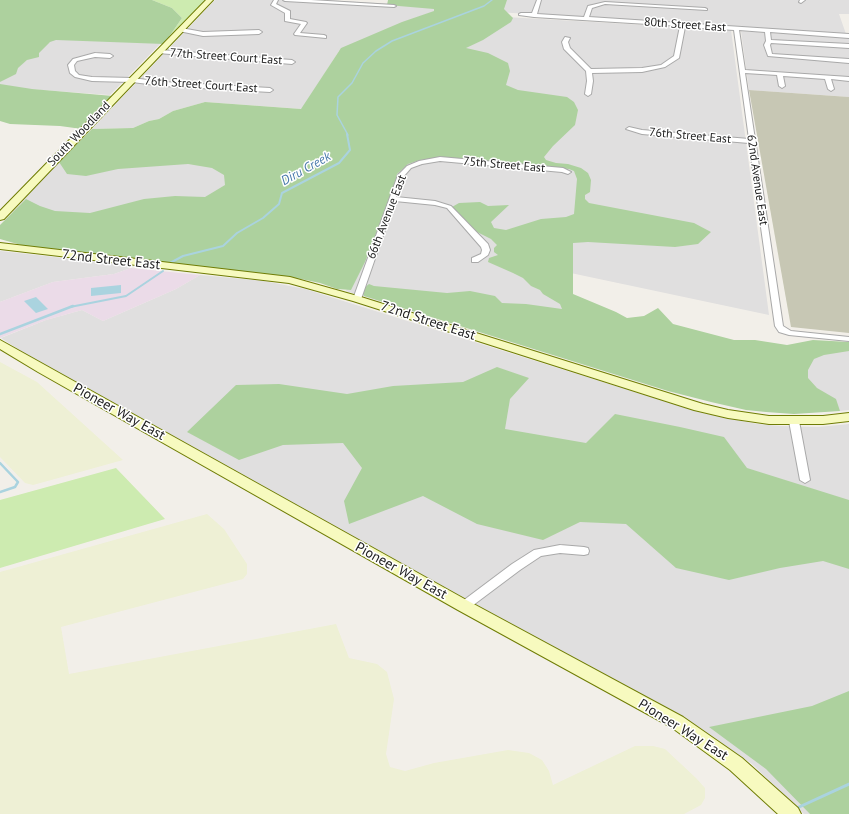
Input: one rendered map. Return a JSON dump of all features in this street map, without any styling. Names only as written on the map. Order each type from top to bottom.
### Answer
[{"type":"main road","name":"South Woodland","points":[[0,217],[210,0]]},
{"type":"main road","name":"72nd Street East","points":[[0,247],[276,278],[303,283],[357,298],[699,407],[744,417],[794,421],[849,417]]},
{"type":"main road","name":"Pioneer Way East","points":[[0,344],[464,606],[690,731],[736,764],[791,814]]},
{"type":"street","points":[[276,0],[274,6],[288,12],[287,20],[304,23],[297,34],[324,37]]},
{"type":"street","points":[[285,0],[394,6]]},
{"type":"street","points":[[534,16],[539,0]]},
{"type":"street","points":[[586,19],[590,8],[599,4],[613,3],[705,9]]},
{"type":"street","name":"80th Street East","points":[[520,14],[849,36]]},
{"type":"street","points":[[589,71],[635,70],[659,67],[671,62],[676,58],[683,25]]},
{"type":"street","name":"62nd Avenue East","points":[[736,28],[778,321],[782,330],[794,334],[849,339]]},
{"type":"street","points":[[181,30],[207,34],[259,32]]},
{"type":"street","points":[[767,30],[769,41],[767,45],[768,55],[849,61]]},
{"type":"street","points":[[567,38],[565,42],[567,48],[584,64],[589,71],[590,81],[588,94]]},
{"type":"street","points":[[769,41],[849,46]]},
{"type":"street","name":"77th Street Court East","points":[[160,52],[292,62]]},
{"type":"street","name":"76th Street Court East","points":[[110,56],[90,55],[79,59],[71,65],[72,72],[77,76],[92,79],[132,80],[164,84],[270,90]]},
{"type":"street","points":[[742,71],[849,79]]},
{"type":"street","points":[[780,74],[782,86]]},
{"type":"street","points":[[828,78],[831,89]]},
{"type":"street","name":"76th Street East","points":[[629,129],[642,132],[752,141]]},
{"type":"street","name":"75th Street East","points":[[440,159],[563,170],[568,172]]},
{"type":"street","name":"66th Avenue East","points":[[357,298],[401,175],[407,168],[420,162],[440,159]]},
{"type":"street","points":[[392,199],[436,203],[449,207],[485,246],[486,250],[484,255],[475,260]]},
{"type":"street","points":[[794,421],[805,480]]},
{"type":"street","points":[[464,606],[516,567],[538,553],[560,549],[584,551]]},
{"type":"shaded area","points":[[215,0],[327,0],[446,7],[339,51],[302,109],[205,102],[173,111],[159,119],[149,121],[133,128],[92,129]]},
{"type":"shaded area","points":[[498,0],[849,0],[849,14],[839,14],[846,34],[497,12]]},
{"type":"shaded area","points":[[506,17],[731,30],[769,315],[566,272],[572,316],[389,304],[346,291],[394,173],[481,91],[457,51]]},
{"type":"shaded area","points":[[741,31],[849,38],[849,97],[749,90]]},
{"type":"shaded area","points":[[56,36],[161,43],[110,95],[0,87],[0,82]]},
{"type":"shaded area","points":[[749,90],[849,97],[849,333],[791,327]]},
{"type":"shaded area","points":[[59,162],[188,164],[246,168],[224,201],[89,217],[12,212]]},
{"type":"shaded area","points":[[0,251],[126,265],[131,268],[114,274],[53,282],[0,302]]},
{"type":"shaded area","points":[[131,268],[200,275],[176,289],[103,321],[82,310],[46,320],[0,338],[0,302],[53,282],[114,274]]},
{"type":"shaded area","points":[[200,275],[264,281],[305,289],[702,413],[757,424],[781,426],[818,427],[849,424],[849,814],[804,814],[752,764],[699,727],[369,547],[46,367],[1,338],[46,320],[82,310],[103,321],[176,289]]},
{"type":"shaded area","points":[[849,349],[849,410],[840,411],[803,379],[808,357]]},
{"type":"shaded area","points":[[0,362],[37,382],[123,460],[33,485],[25,483],[0,457]]},
{"type":"shaded area","points":[[207,514],[224,529],[247,564],[247,574],[243,579],[61,627],[69,674],[336,624],[349,658],[377,664],[387,672],[394,699],[386,754],[390,767],[405,771],[434,763],[508,750],[529,753],[542,760],[549,771],[553,785],[635,746],[653,746],[665,749],[705,788],[705,798],[701,805],[684,814],[0,814],[0,572]]},
{"type":"green space","points":[[0,0],[152,0],[172,8],[182,18],[164,44],[56,40],[50,42],[39,53],[39,57],[27,60],[18,68],[16,74],[0,82]]},
{"type":"green space","points":[[152,0],[207,0],[164,44],[182,18],[172,8]]},
{"type":"green space","points":[[388,0],[507,0],[504,9],[513,18],[511,22],[483,40],[466,48],[488,53],[508,63],[510,71],[506,85],[518,90],[567,97],[574,102],[578,110],[575,125],[553,146],[544,157],[546,160],[581,168],[588,173],[591,180],[590,192],[585,195],[585,199],[589,203],[694,223],[711,232],[698,244],[675,247],[588,242],[573,243],[573,294],[627,318],[644,316],[658,308],[673,324],[734,340],[755,340],[787,345],[813,340],[849,342],[849,351],[824,355],[814,359],[808,370],[808,378],[817,388],[836,399],[840,411],[794,414],[746,410],[711,402],[668,391],[364,296],[362,292],[369,284],[374,286],[447,293],[470,291],[495,296],[502,303],[526,304],[562,309],[560,304],[543,294],[540,290],[531,286],[523,278],[488,262],[489,258],[498,255],[494,252],[494,248],[497,245],[491,239],[477,232],[452,207],[459,203],[480,202],[488,206],[509,205],[491,222],[494,228],[506,230],[541,219],[566,217],[574,214],[577,179],[574,171],[569,169],[439,158],[420,160],[408,164],[397,174],[394,187],[365,262],[351,290],[337,289],[320,283],[301,279],[104,257],[21,245],[0,239],[0,225],[26,199],[55,211],[90,213],[144,199],[175,196],[205,197],[225,185],[224,175],[212,168],[188,164],[118,169],[86,176],[67,174],[59,162],[92,129],[133,128],[149,121],[159,119],[173,111],[205,102],[301,109],[341,48],[402,22],[434,11],[434,9],[387,5]]},
{"type":"green space","points":[[0,84],[32,89],[113,96],[82,129],[60,126],[10,124],[0,121]]},
{"type":"green space","points":[[497,367],[529,378],[510,399],[505,429],[586,443],[615,414],[680,427],[724,437],[747,468],[849,500],[849,569],[823,561],[780,568],[729,580],[676,568],[626,524],[580,522],[543,540],[477,524],[423,496],[349,524],[344,501],[362,468],[343,443],[283,445],[239,460],[187,432],[236,385],[279,384],[347,394],[393,386],[463,382]]},
{"type":"green space","points":[[116,468],[165,519],[0,568],[0,500]]},
{"type":"green space","points":[[849,691],[849,814],[810,814],[766,769],[709,727],[812,706]]},
{"type":"water","points":[[121,285],[121,293],[91,296],[91,288]]},
{"type":"water","points":[[36,297],[48,309],[36,313],[24,301]]},
{"type":"waterway","name":"Diru Creek","points":[[348,135],[337,115],[338,97],[352,83],[363,63],[376,51],[392,41],[484,6],[492,0]]},
{"type":"waterway","name":"Diru Creek","points":[[170,263],[183,256],[223,246],[237,233],[263,218],[279,204],[282,193],[339,163],[350,150],[347,134]]},
{"type":"waterway","name":"Diru Creek","points":[[71,307],[126,296],[163,271]]},
{"type":"waterway","name":"Diru Creek","points":[[0,334],[71,307]]},
{"type":"waterway","name":"Diru Creek","points":[[0,463],[18,482],[15,487],[0,492]]},
{"type":"waterway","points":[[797,808],[849,784]]}]
